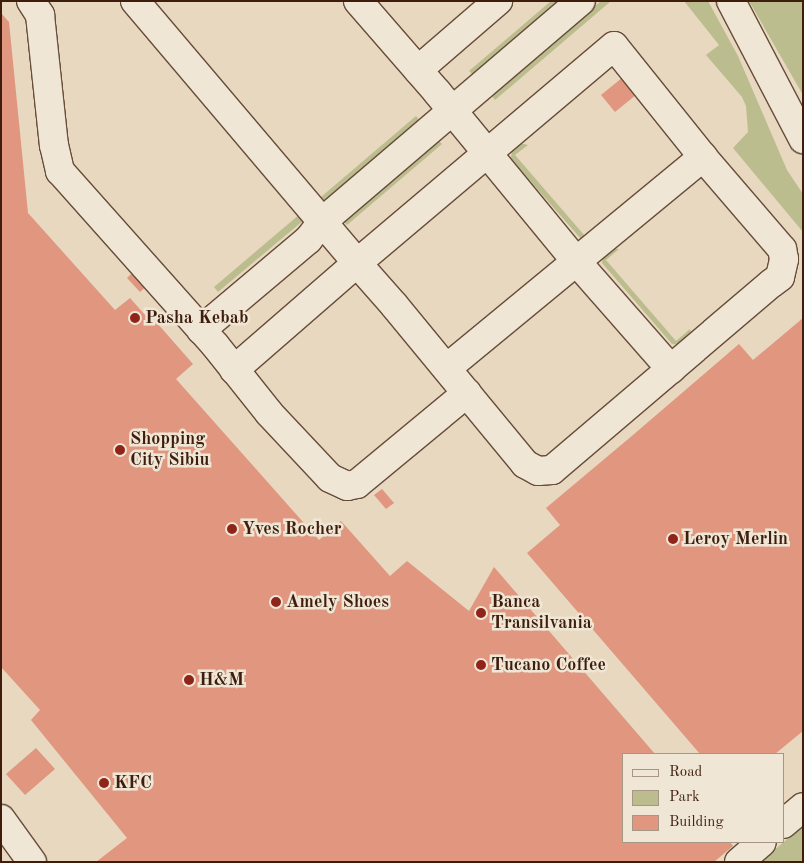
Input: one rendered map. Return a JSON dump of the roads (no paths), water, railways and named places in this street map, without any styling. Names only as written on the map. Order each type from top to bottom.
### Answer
[{"type":"lane","points":[[31,1],[40,15],[54,145],[60,171],[201,330],[269,413],[330,478],[347,486],[357,484],[467,393]]},
{"type":"lane","points":[[135,1],[323,221],[357,262],[447,368],[525,464],[538,470],[552,470],[780,276],[784,269],[782,249],[702,157],[614,46],[357,262],[234,370]]},
{"type":"lane","points":[[358,1],[418,70],[576,261],[671,369]]},
{"type":"lane","points":[[418,70],[498,1]]},
{"type":"lane","points":[[201,330],[308,240],[323,221],[581,1]]},
{"type":"lane","points":[[731,1],[803,138]]},
{"type":"lane","points":[[447,368],[702,157]]},
{"type":"lane","points":[[784,823],[803,807]]},
{"type":"lane","points":[[1,819],[32,862]]},
{"type":"lane","points":[[739,862],[761,843]]},
{"type":"place","name":"Pasha Kebab","points":[[135,318]]},
{"type":"place","name":"Shopping City Sibiu","points":[[120,450]]},
{"type":"place","name":"Yves Rocher","points":[[232,529]]},
{"type":"place","name":"Leroy Merlin","points":[[673,539]]},
{"type":"place","name":"Amely Shoes","points":[[276,602]]},
{"type":"place","name":"Banca Transilvania","points":[[481,613]]},
{"type":"place","name":"Tucano Coffee","points":[[481,665]]},
{"type":"place","name":"H&M","points":[[189,680]]},
{"type":"place","name":"KFC","points":[[104,783]]}]
